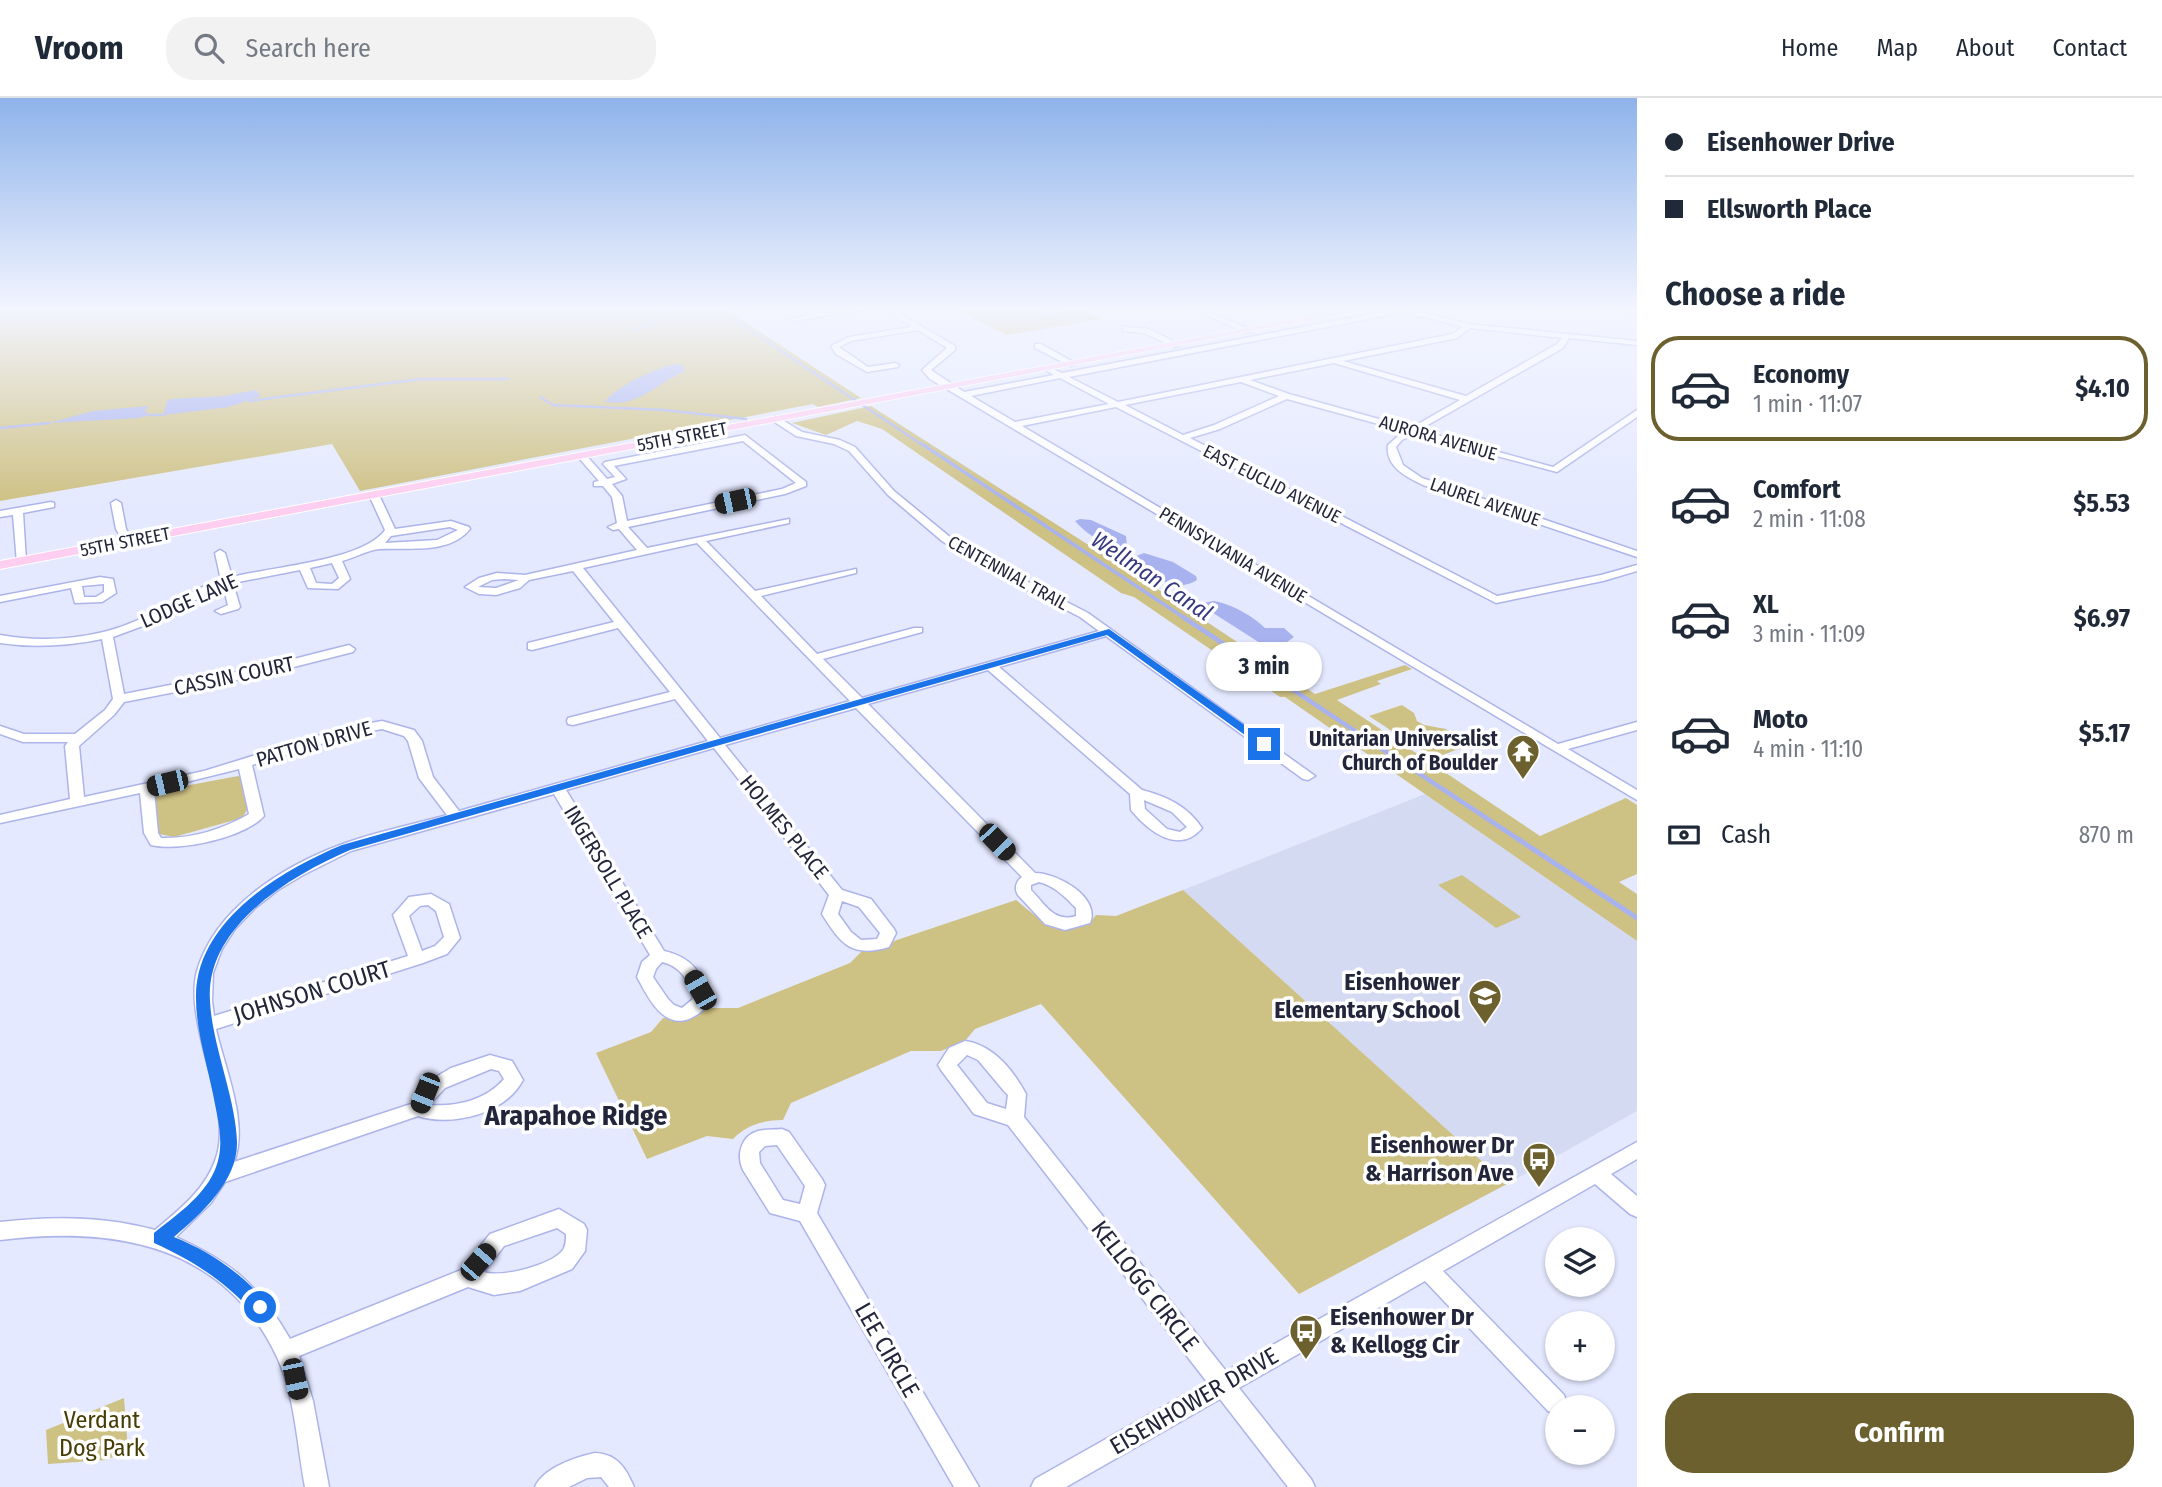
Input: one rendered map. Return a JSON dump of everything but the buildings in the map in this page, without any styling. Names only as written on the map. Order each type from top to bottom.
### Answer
[{"type":"main road","name":"55TH STREET","points":[[0,565],[1021,374]]},
{"type":"street","name":"PENNSYLVANIA AVENUE","points":[[931,374],[962,395],[1637,796]]},
{"type":"street","name":"EAST EUCLID AVENUE","points":[[1057,374],[1496,600],[1603,578],[1637,568]]},
{"type":"street","points":[[962,395],[1072,374]]},
{"type":"street","points":[[1016,425],[1273,374]]},
{"type":"street","points":[[1380,374],[1466,398]]},
{"type":"street","name":"LAUREL AVENUE","points":[[1509,374],[1395,441],[1391,447],[1391,455],[1404,471],[1417,479],[1471,500],[1637,554]]},
{"type":"street","name":"AURORA AVENUE","points":[[1243,380],[1286,396],[1554,470],[1637,413]]},
{"type":"street","points":[[1182,438],[1217,428],[1286,396]]},
{"type":"street","name":"CENTENNIAL TRAIL","points":[[776,419],[799,434],[837,442],[852,449],[891,493],[946,539],[1109,632],[1308,776]]},
{"type":"street","points":[[602,483],[621,479],[608,464],[745,438],[803,484],[785,491],[618,526]]},
{"type":"street","points":[[578,456],[602,483],[618,526],[640,554]]},
{"type":"street","points":[[374,495],[386,516],[389,533],[377,546]]},
{"type":"street","points":[[116,503],[121,529],[129,542]]},
{"type":"street","points":[[0,514],[51,505]]},
{"type":"street","points":[[18,511],[21,561]]},
{"type":"street","points":[[524,578],[785,521]]},
{"type":"street","name":"LODGE LANE","points":[[0,639],[48,642],[107,635],[157,617],[198,593],[228,581],[377,546],[428,544],[459,536],[465,529],[452,524],[389,533]]},
{"type":"street","points":[[114,545],[121,529]]},
{"type":"street","points":[[700,541],[1031,878]]},
{"type":"street","points":[[220,553],[234,607],[221,611]]},
{"type":"street","points":[[303,565],[312,586],[334,587],[345,579],[335,558]]},
{"type":"street","name":"HOLMES PLACE","points":[[577,568],[837,894]]},
{"type":"street","points":[[752,595],[852,571]]},
{"type":"street","points":[[0,599],[76,584]]},
{"type":"street","points":[[532,646],[623,623]]},
{"type":"street","points":[[815,658],[918,630]]},
{"type":"street","points":[[160,1238],[188,1216],[221,1175],[230,1136],[202,1000],[205,972],[217,945],[253,901],[281,880],[346,848],[1109,632]]},
{"type":"street","points":[[77,801],[72,754],[77,738],[105,717],[118,699],[107,635]]},
{"type":"street","name":"CASSIN COURT","points":[[118,699],[237,677],[349,649]]},
{"type":"street","points":[[989,665],[1137,793]]},
{"type":"street","points":[[573,721],[678,694]]},
{"type":"street","name":"PATTON DRIVE","points":[[0,819],[245,764],[365,726],[397,728],[409,733],[415,741],[426,778],[457,817]]},
{"type":"street","points":[[1557,748],[1637,726]]},
{"type":"street","points":[[1,730],[23,738],[77,738]]},
{"type":"street","name":"PATTON DRIVE","points":[[147,788],[151,833],[156,842],[172,844],[242,825],[257,816],[245,764]]},
{"type":"street","name":"INGERSOLL PLACE","points":[[558,788],[659,956]]},
{"type":"street","points":[[1043,877],[1055,881],[1084,907],[1084,919],[1065,925],[1047,917],[1023,891],[1024,883],[1031,878],[1043,877]]},
{"type":"street","name":"JOHNSON COURT","points":[[207,1025],[416,959]]},
{"type":"street","points":[[221,1175],[418,1109],[431,1115],[448,1115],[503,1094],[514,1080],[512,1070],[502,1063],[489,1062],[434,1083],[425,1093],[418,1109]]},
{"type":"street","name":"KELLOGG CIRCLE","points":[[1014,1119],[1303,1487]]},
{"type":"street","name":"EISENHOWER DRIVE","points":[[1043,1487],[1637,1150]]},
{"type":"street","points":[[1596,1173],[1637,1208]]},
{"type":"street","name":"LEE CIRCLE","points":[[807,1214],[967,1487]]},
{"type":"street","points":[[286,1351],[468,1277],[496,1240],[559,1218],[577,1230],[575,1251],[565,1262],[520,1281],[494,1285],[468,1277]]},
{"type":"street","points":[[0,1231],[78,1223],[160,1238],[199,1255],[234,1280],[260,1307],[286,1351],[295,1379],[317,1487]]},
{"type":"street","points":[[1427,1269],[1548,1395]]},
{"type":"street","points":[[547,1487],[584,1467],[603,1465],[610,1468],[622,1487]]},
{"type":"shaded area","name":"Eisenhower Elementary School","points":[[1425,794],[1637,941],[1637,1111],[1507,1184],[1183,890]]},
{"type":"green space","points":[[0,374],[824,374],[861,398],[818,407],[813,404],[360,491],[332,444],[0,501]]},
{"type":"green space","points":[[871,406],[1159,590],[1315,694],[1405,665],[1412,669],[1377,681],[1381,684],[1337,700],[1540,836],[1626,798],[1637,805],[1637,874],[1619,882],[1637,894],[1637,941],[1285,697],[1280,697],[1134,597],[1121,593],[882,429],[857,421],[826,435],[792,423]]},
{"type":"green space","points":[[1402,705],[1414,713],[1417,721],[1446,729],[1466,742],[1467,746],[1437,757],[1428,755],[1369,716]]},
{"type":"green space","points":[[238,776],[243,778],[249,807],[242,818],[174,837],[159,834],[153,792]]},
{"type":"green space","points":[[1462,875],[1521,917],[1496,928],[1438,885]]},
{"type":"green space","points":[[1183,890],[1507,1184],[1299,1294],[1041,1004],[975,1029],[965,1041],[941,1051],[911,1051],[791,1103],[783,1120],[756,1124],[733,1139],[707,1136],[647,1159],[596,1053],[651,1032],[663,1018],[691,1016],[705,1008],[738,1008],[850,963],[862,951],[891,945],[894,941],[1016,900],[1048,923],[1076,927],[1088,925],[1096,915],[1116,916]]},
{"type":"green space","name":"Verdant Dog Park","points":[[124,1398],[128,1450],[106,1460],[48,1464],[46,1430]]},
{"type":"water","points":[[648,374],[680,374],[637,398],[617,403],[605,402],[618,390]]},
{"type":"water","points":[[256,390],[261,396],[229,407],[163,415],[167,401],[171,399],[224,396]]},
{"type":"water","points":[[148,406],[145,411],[149,415],[139,418],[49,423],[93,411]]},
{"type":"water","points":[[1091,520],[1126,536],[1127,547],[1113,546],[1099,540],[1075,521]]},
{"type":"water","points":[[1144,553],[1173,562],[1196,576],[1197,580],[1179,585],[1153,576],[1129,559]]},
{"type":"water","points":[[1213,601],[1241,611],[1265,628],[1284,628],[1294,637],[1283,645],[1260,643],[1199,604]]},
{"type":"waterway","name":"Wellman Canal","points":[[815,374],[924,446]]},
{"type":"waterway","points":[[249,401],[421,379],[508,379]]},
{"type":"waterway","points":[[540,397],[553,405],[664,410],[746,419]]},
{"type":"waterway","points":[[149,415],[163,415]]},
{"type":"waterway","points":[[0,428],[49,423]]},
{"type":"waterway","name":"Wellman Canal","points":[[922,444],[1186,619]]},
{"type":"waterway","name":"Wellman Canal","points":[[1183,617],[1521,841]]},
{"type":"waterway","name":"Wellman Canal","points":[[1518,839],[1637,918]]},
{"type":"place","name":"Unitarian Universalist Church of Boulder","points":[[1523,781]]},
{"type":"place","name":"Eisenhower Elementary School","points":[[1485,1026]]},
{"type":"place","name":"Eisenhower Dr & Harrison Ave","points":[[1539,1189]]},
{"type":"place","name":"Eisenhower Dr & Kellogg Cir","points":[[1306,1361]]},
{"type":"district","name":"Arapahoe Ridge","points":[[576,1115]]},
{"type":"route","points":[[260,1307],[234,1280],[199,1255],[160,1238],[188,1216],[207,1194],[221,1175],[230,1143],[202,1000],[205,972],[217,945],[253,901],[312,862],[346,848],[1109,632],[1264,744]]}]
